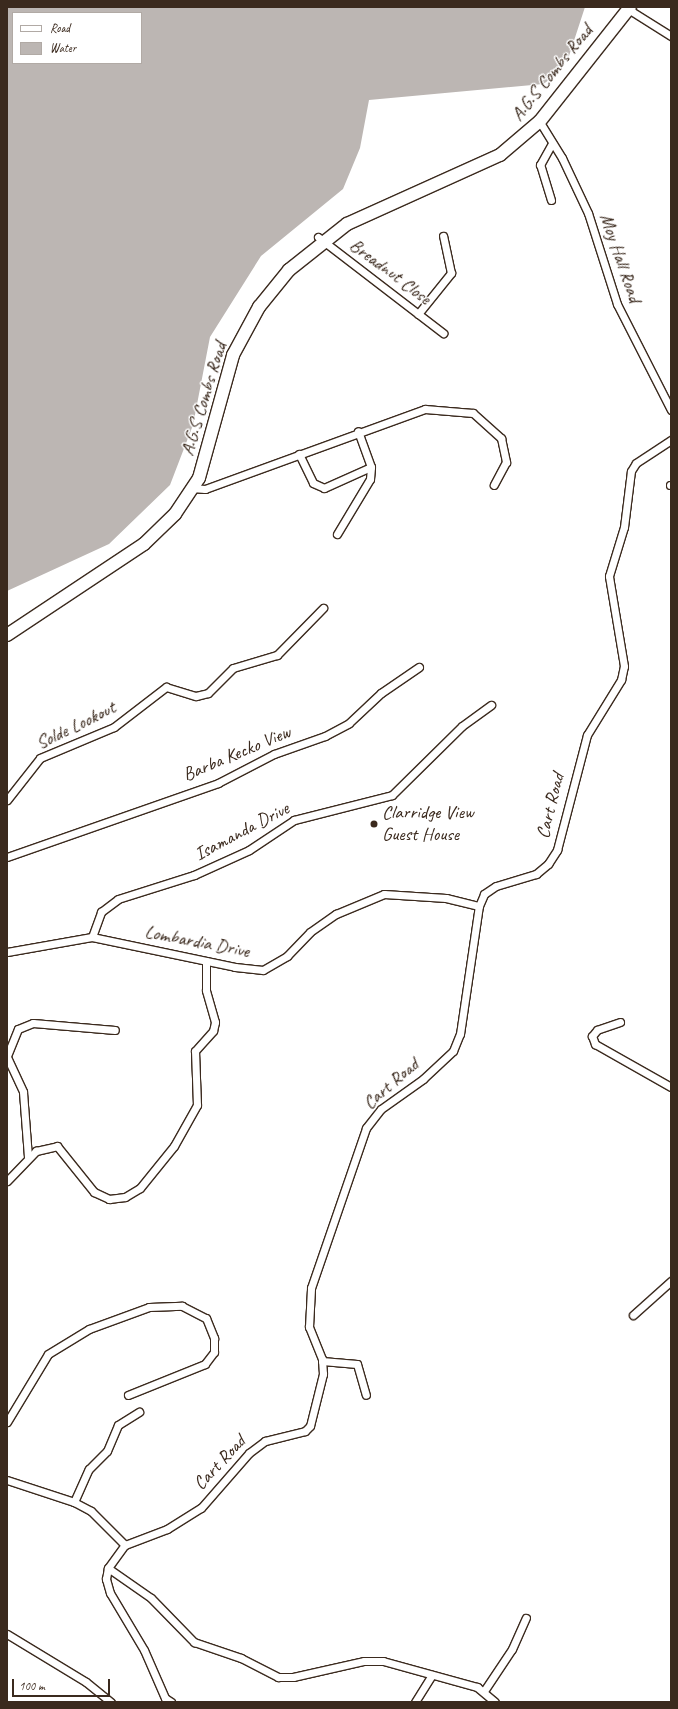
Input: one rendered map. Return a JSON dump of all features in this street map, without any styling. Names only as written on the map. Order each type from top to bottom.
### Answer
[{"type":"main road","name":"A.G.S Combs Road","points":[[538,119],[611,19],[626,8]]},
{"type":"main road","name":"A.G.S Combs Road","points":[[7,635],[144,544],[175,514],[190,488],[210,446],[224,380],[244,333],[273,287],[321,239],[363,216],[475,169],[500,155],[538,119],[626,8]]},
{"type":"main road","name":"A.G.S Combs Road","points":[[7,628],[142,538],[171,511],[190,488]]},
{"type":"street","points":[[626,8],[671,36]]},
{"type":"street","name":"Moy Hall Road","points":[[538,119],[588,213],[617,304],[671,410]]},
{"type":"street","points":[[551,200],[540,165],[552,143]]},
{"type":"street","points":[[418,314],[451,273],[443,236]]},
{"type":"street","name":"Breadnut Close","points":[[321,239],[443,333]]},
{"type":"street","points":[[190,488],[205,489],[358,431],[424,409],[473,414],[501,438],[506,448],[506,462],[494,485]]},
{"type":"street","points":[[337,534],[370,478],[371,467],[358,431]]},
{"type":"street","name":"Cart Road","points":[[126,1545],[167,1529],[201,1508],[249,1453],[265,1440],[305,1431],[312,1419],[322,1361],[309,1327],[311,1288],[366,1128],[381,1109],[423,1079],[453,1051],[460,1034],[479,906],[484,894],[496,886],[536,874],[548,864],[557,850],[587,736],[621,680],[624,666],[609,576],[624,527],[631,471],[636,462],[671,440]]},
{"type":"street","points":[[299,454],[313,482],[324,488],[371,467]]},
{"type":"street","name":"Solde Lookout","points":[[7,800],[40,758],[114,727],[166,688],[196,696],[208,693],[233,668],[277,655],[323,608]]},
{"type":"street","name":"Barba Kecko View","points":[[7,857],[218,783],[274,754],[325,736],[349,723],[381,692],[419,667]]},
{"type":"street","name":"Isamanda Drive","points":[[92,937],[101,912],[118,899],[201,872],[249,850],[294,820],[392,795],[462,726],[491,705]]},
{"type":"street","name":"Lombardia Drive","points":[[7,952],[92,937],[206,961],[263,970],[287,956],[310,932],[336,914],[384,894],[446,898],[479,906]]},
{"type":"street","points":[[7,1181],[28,1157],[57,1146],[94,1192],[109,1199],[125,1197],[140,1188],[174,1146],[197,1105],[195,1051],[213,1030],[215,1022],[206,990],[206,961]]},
{"type":"street","points":[[620,1022],[597,1030],[592,1036],[595,1044],[671,1087]]},
{"type":"street","points":[[28,1157],[23,1092],[7,1056],[18,1029],[33,1023],[115,1030]]},
{"type":"street","points":[[633,1315],[671,1281]]},
{"type":"street","points":[[7,1422],[48,1354],[89,1328],[148,1307],[182,1306],[206,1318],[214,1338],[214,1352],[206,1364],[128,1394]]},
{"type":"street","points":[[322,1361],[357,1364],[366,1395]]},
{"type":"street","points":[[74,1502],[89,1469],[107,1451],[118,1425],[139,1412]]},
{"type":"street","points":[[7,1480],[74,1502],[91,1511],[126,1545],[108,1568],[106,1580],[110,1593],[144,1650],[165,1698],[171,1702]]},
{"type":"street","points":[[108,1568],[151,1598],[194,1642],[241,1658],[278,1677],[293,1678],[364,1661],[396,1664],[484,1691],[495,1702]]},
{"type":"street","points":[[484,1691],[512,1650],[526,1618]]},
{"type":"street","points":[[7,1634],[86,1682],[111,1702]]},
{"type":"street","points":[[415,1702],[432,1675]]},
{"type":"water","points":[[7,7],[585,7],[569,56],[554,77],[543,84],[369,100],[360,148],[343,189],[261,256],[210,337],[193,425],[170,485],[109,544],[7,591]]},
{"type":"place","name":"Clarridge View Guest House","points":[[374,824]]}]
